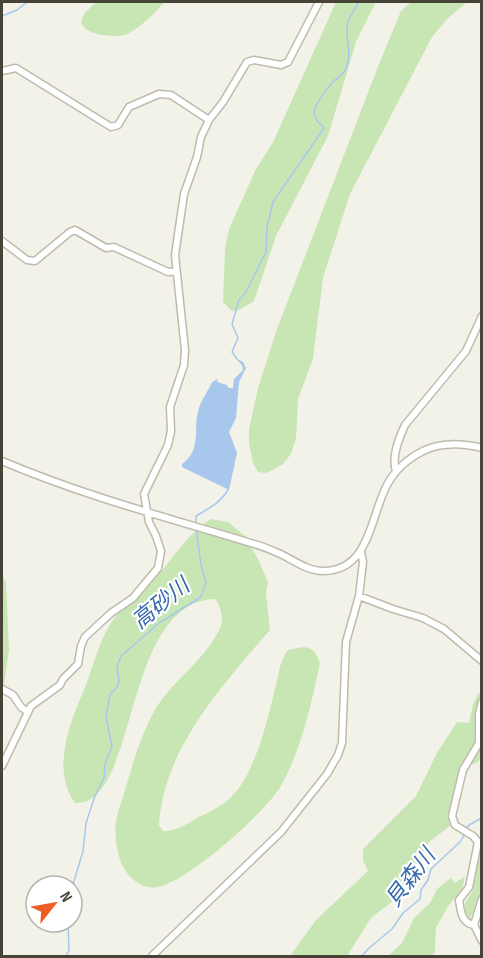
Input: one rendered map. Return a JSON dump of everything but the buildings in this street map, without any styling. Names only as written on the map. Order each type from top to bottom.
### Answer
[{"type":"street","points":[[2,766],[33,703],[55,690],[78,664],[85,637],[111,613],[133,598],[158,567],[159,545],[146,512],[144,494],[168,445],[171,431],[170,407],[184,365],[185,350],[175,255],[184,195],[201,137],[209,120],[223,102],[247,62],[254,60],[281,64],[288,62],[319,2]]},
{"type":"street","points":[[2,70],[16,68],[111,128],[118,124],[129,107],[159,94],[171,95],[209,120]]},
{"type":"street","points":[[2,242],[27,260],[35,261],[75,230],[106,248],[114,247],[168,272],[176,271]]},
{"type":"street","points":[[396,471],[394,463],[399,437],[405,424],[466,351],[482,316]]},
{"type":"street","points":[[2,461],[60,485],[255,544],[316,571],[325,571],[341,567],[361,552],[381,496],[396,471],[415,456],[437,446],[461,444],[482,448]]},
{"type":"street","points":[[152,957],[281,832],[327,774],[338,755],[342,743],[346,642],[359,596],[363,562],[361,552]]},
{"type":"street","points":[[359,596],[423,618],[444,629],[482,661]]},
{"type":"street","points":[[2,689],[13,695],[21,707],[28,712]]},
{"type":"street","points":[[474,925],[467,924],[464,920],[459,900],[469,887],[478,846],[476,839],[455,825],[452,816],[463,770],[479,743],[479,714],[482,702]]},
{"type":"street","points":[[482,899],[474,925],[482,941]]},
{"type":"green space","points":[[97,2],[165,2],[136,29],[125,35],[114,36],[91,32],[82,24],[84,14]]},
{"type":"green space","points":[[336,2],[376,2],[356,42],[328,136],[276,236],[254,301],[239,310],[232,311],[223,302],[225,248],[229,229],[255,171],[274,140]]},
{"type":"green space","points":[[411,2],[467,2],[447,19],[432,37],[350,194],[323,278],[313,359],[298,399],[296,439],[291,454],[283,464],[266,473],[258,472],[253,463],[249,444],[249,429],[258,388],[277,329],[379,64],[401,11]]},
{"type":"green space","points":[[211,519],[228,522],[245,536],[259,561],[268,582],[266,593],[270,630],[215,696],[184,744],[163,797],[159,825],[163,831],[176,829],[214,810],[238,789],[259,747],[281,663],[288,650],[312,649],[320,663],[300,741],[289,771],[274,796],[226,844],[188,872],[171,882],[154,888],[141,885],[124,868],[116,841],[117,817],[148,723],[160,702],[200,658],[220,628],[221,613],[215,599],[185,609],[163,633],[147,666],[111,773],[96,795],[75,803],[64,774],[65,746],[69,728],[110,624],[122,609],[154,580],[192,534]]},
{"type":"green space","points":[[2,573],[6,583],[9,650],[2,700]]},
{"type":"green space","points":[[479,693],[482,695],[481,757],[478,762],[459,770],[449,816],[450,826],[429,842],[398,897],[371,918],[347,956],[290,956],[316,920],[368,871],[363,861],[363,849],[416,796],[437,753],[457,722],[469,723],[473,704]]},
{"type":"green space","points":[[481,853],[481,895],[470,919],[465,911],[465,903],[473,890]]},
{"type":"green space","points":[[465,876],[462,890],[448,906],[436,928],[435,952],[432,956],[388,956],[402,943],[414,918],[430,903],[437,889],[451,878],[455,883]]},
{"type":"water","points":[[235,358],[243,362],[246,368],[239,382],[236,418],[229,432],[237,453],[229,490],[182,467],[182,464],[195,446],[199,408],[212,382],[218,379],[217,382],[233,388],[234,379],[243,370],[242,365]]},
{"type":"waterway","points":[[2,16],[17,10],[27,2]]},
{"type":"waterway","name":"高砂川","points":[[237,359],[232,352],[238,338],[232,324],[239,300],[246,292],[266,252],[267,227],[273,202],[324,128],[315,117],[315,109],[325,91],[346,68],[349,57],[348,22],[359,2]]},
{"type":"waterway","name":"高砂川","points":[[196,523],[196,516],[218,502],[228,490]]},
{"type":"waterway","name":"高砂川","points":[[76,874],[83,851],[86,823],[104,778],[105,764],[112,747],[106,717],[110,694],[119,681],[117,666],[121,656],[159,623],[201,597],[206,583],[196,528]]},
{"type":"waterway","name":"貝森川","points":[[467,828],[482,816]]},
{"type":"waterway","name":"貝森川","points":[[362,956],[392,929],[403,913],[420,899],[421,890],[428,880],[431,869],[461,841],[465,833]]},
{"type":"waterway","name":"高砂川","points":[[66,956],[69,950],[68,934]]}]
